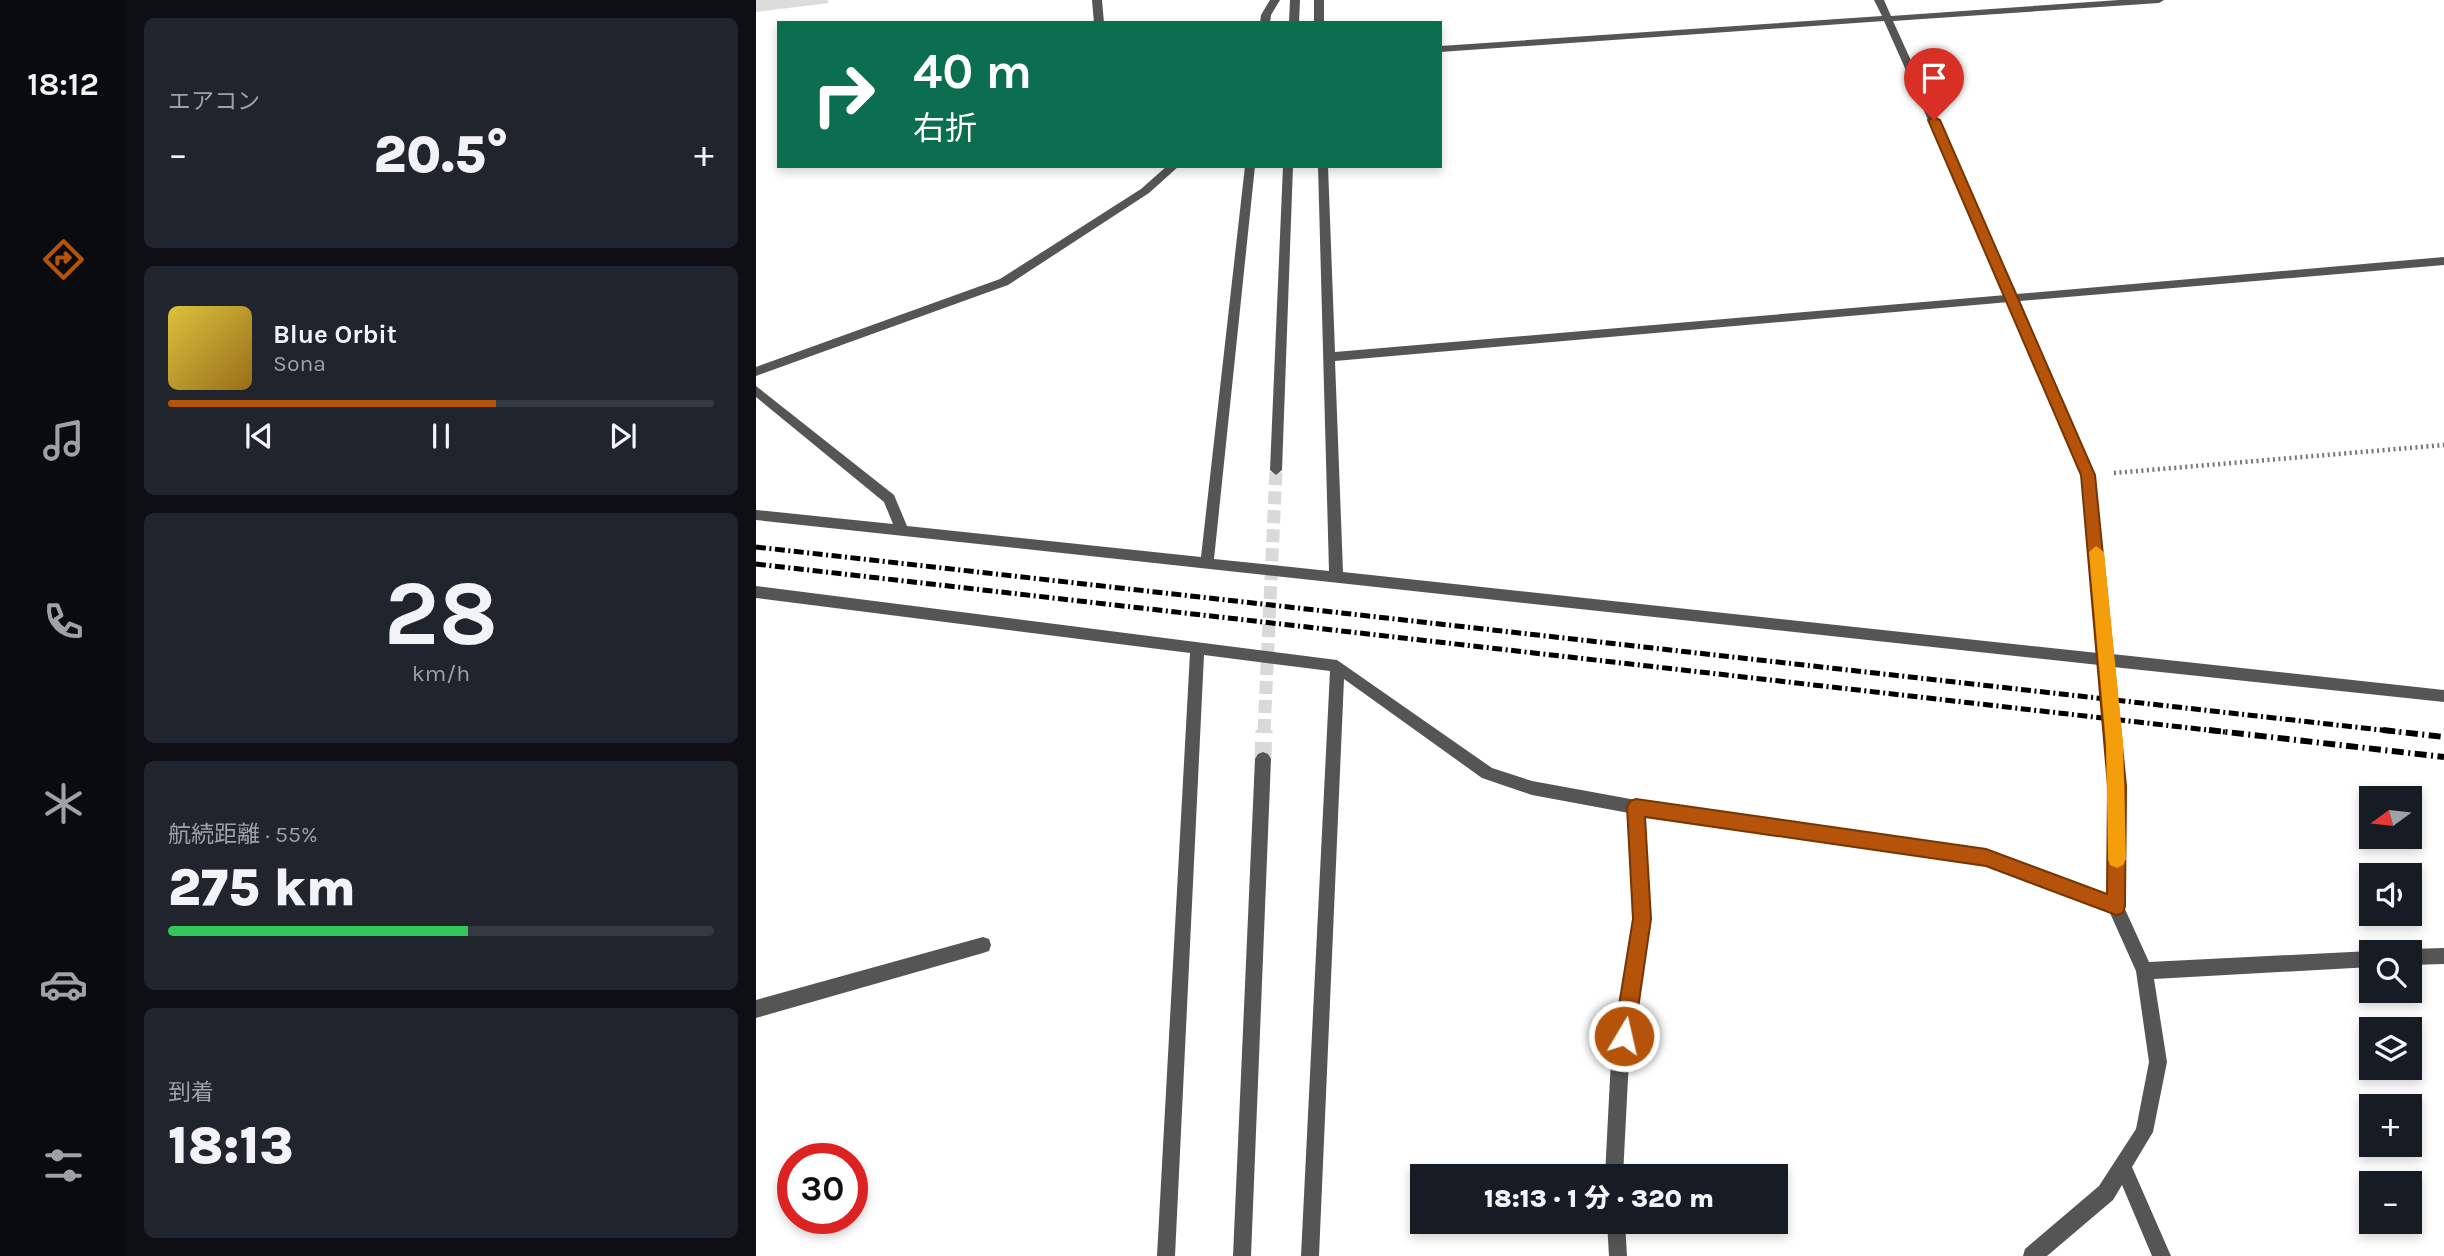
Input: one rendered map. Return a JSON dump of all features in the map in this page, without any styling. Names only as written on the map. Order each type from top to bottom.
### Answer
[{"type":"street","points":[[1097,0],[1099,21]]},
{"type":"street","points":[[1265,21],[1275,0]]},
{"type":"street","points":[[1294,0],[1294,21]]},
{"type":"street","points":[[1319,0],[1320,21]]},
{"type":"street","points":[[1879,0],[2013,298],[2088,475],[2108,661],[2117,786],[2116,906],[2144,971],[2158,1062],[2144,1132],[2123,1167],[2106,1193],[2032,1256]]},
{"type":"street","points":[[1442,49],[2159,0]]},
{"type":"street","points":[[756,372],[1004,282],[1145,191],[1172,168]]},
{"type":"street","points":[[1207,564],[1251,168]]},
{"type":"street","points":[[1276,470],[1288,168]]},
{"type":"street","points":[[1323,168],[1336,578]]},
{"type":"street","points":[[1328,357],[2444,261]]},
{"type":"street","points":[[756,390],[889,499],[902,531]]},
{"type":"street","points":[[756,515],[2444,696]]},
{"type":"street","points":[[756,592],[1337,666],[1487,773],[1532,788],[1636,807],[1986,858],[2116,906]]},
{"type":"street","points":[[1166,1256],[1197,647]]},
{"type":"street","points":[[1310,1256],[1337,666]]},
{"type":"street","points":[[1242,1256],[1263,759]]},
{"type":"street","points":[[1615,1164],[1620,1059],[1642,919],[1636,807]]},
{"type":"street","points":[[756,1009],[983,945]]},
{"type":"street","points":[[2422,957],[2444,956]]},
{"type":"street","points":[[2144,971],[2359,961]]},
{"type":"street","points":[[2123,1167],[2162,1256]]},
{"type":"street","points":[[1617,1234],[1618,1256]]},
{"type":"path","points":[[2088,475],[2444,445]]},
{"type":"shaded area","points":[[756,0],[827,0],[829,3],[756,12]]},
{"type":"tunnel","points":[[1264,732],[1276,470]]},
{"type":"tunnel","points":[[1263,759],[1264,730]]},
{"type":"railway","points":[[756,547],[2399,732]]},
{"type":"railway","points":[[756,564],[2225,732]]},
{"type":"railway","points":[[2209,730],[2444,757]]},
{"type":"railway","points":[[2383,730],[2444,737]]},
{"type":"slow traffic","points":[[2096,552],[2108,661],[2117,786],[2117,859]]},
{"type":"route","points":[[1624,1036],[1642,919],[1636,807],[1986,858],[2116,906],[2117,786],[2108,661],[2088,475],[1934,120]]}]
